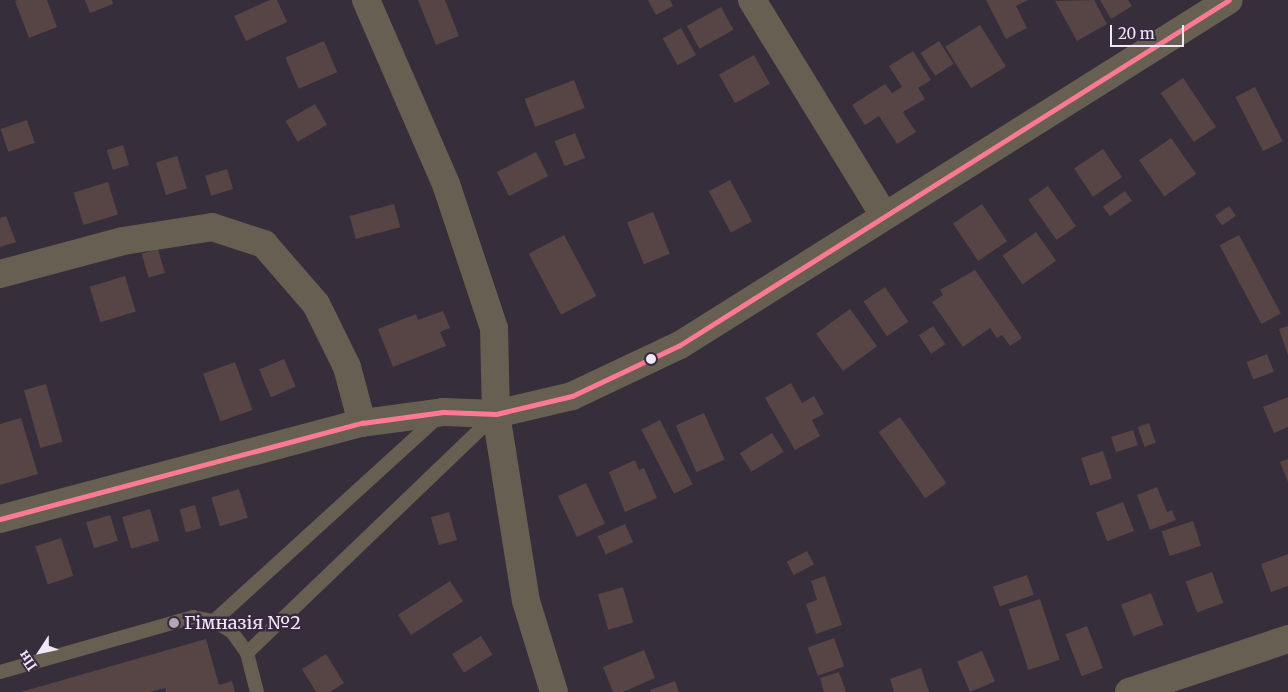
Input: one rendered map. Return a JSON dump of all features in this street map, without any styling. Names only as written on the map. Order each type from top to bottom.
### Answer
[{"type":"street","points":[[366,0],[446,184],[494,328],[496,414],[526,600],[554,692]]},
{"type":"street","points":[[752,0],[884,214]]},
{"type":"street","points":[[0,519],[362,423],[443,412],[496,414],[572,396],[634,369],[680,344],[884,214],[1229,0]]},
{"type":"street","points":[[0,274],[123,241],[212,227],[264,244],[316,304],[347,367],[362,423]]},
{"type":"street","points":[[1129,692],[1288,640]]},
{"type":"lane","points":[[214,621],[443,412]]},
{"type":"lane","points":[[247,653],[496,414]]},
{"type":"lane","points":[[0,672],[193,616],[214,621],[232,632],[247,653],[257,692]]},
{"type":"building","points":[[47,0],[57,27],[29,38],[15,1]]},
{"type":"building","points":[[85,0],[112,0],[113,4],[90,13]]},
{"type":"building","points":[[270,0],[277,0],[287,22],[246,41],[234,16]]},
{"type":"building","points":[[418,0],[445,0],[459,36],[436,45]]},
{"type":"building","points":[[648,0],[670,0],[673,6],[656,15]]},
{"type":"building","points":[[986,0],[1028,0],[1016,6],[1027,28],[1006,39]]},
{"type":"building","points":[[1094,0],[1107,24],[1077,41],[1055,1]]},
{"type":"building","points":[[1100,0],[1128,0],[1132,6],[1111,19]]},
{"type":"building","points":[[721,7],[734,30],[699,49],[687,26]]},
{"type":"building","points":[[980,25],[1006,67],[971,88],[945,47]]},
{"type":"building","points":[[681,28],[696,55],[678,65],[663,38]]},
{"type":"building","points":[[324,41],[337,72],[299,89],[285,57]]},
{"type":"building","points":[[939,41],[954,64],[935,76],[921,53]]},
{"type":"building","points":[[913,51],[931,80],[918,88],[925,99],[903,112],[916,132],[897,144],[879,116],[865,125],[852,105],[885,84],[892,93],[902,87],[889,66]]},
{"type":"building","points":[[754,55],[770,84],[735,103],[719,74]]},
{"type":"building","points":[[1183,78],[1216,127],[1194,142],[1161,93]]},
{"type":"building","points":[[574,80],[585,108],[535,127],[525,99]]},
{"type":"building","points":[[1255,87],[1283,141],[1263,151],[1235,97]]},
{"type":"building","points":[[315,104],[327,125],[298,142],[286,121]]},
{"type":"building","points":[[27,120],[35,143],[8,152],[1,129]]},
{"type":"building","points":[[575,133],[585,158],[565,166],[555,141]]},
{"type":"building","points":[[1171,138],[1196,174],[1164,196],[1139,160]]},
{"type":"building","points":[[123,145],[129,165],[113,170],[107,150]]},
{"type":"building","points":[[1103,149],[1122,177],[1093,197],[1074,169]]},
{"type":"building","points":[[536,152],[548,176],[509,196],[497,172]]},
{"type":"building","points":[[177,156],[187,189],[166,195],[156,162]]},
{"type":"building","points":[[227,169],[233,189],[211,196],[205,176]]},
{"type":"building","points":[[730,180],[752,221],[731,233],[709,191]]},
{"type":"building","points":[[108,182],[118,215],[84,225],[74,193]]},
{"type":"building","points":[[1048,186],[1076,226],[1056,240],[1028,200]]},
{"type":"building","points":[[1125,191],[1132,201],[1110,216],[1103,206]]},
{"type":"building","points":[[394,204],[400,227],[356,239],[350,216]]},
{"type":"building","points":[[982,204],[1007,241],[978,261],[953,224]]},
{"type":"building","points":[[1229,206],[1236,216],[1222,226],[1215,216]]},
{"type":"building","points":[[653,212],[670,254],[644,264],[627,222]]},
{"type":"building","points":[[6,216],[16,242],[0,247],[0,218]]},
{"type":"building","points":[[1036,232],[1056,261],[1022,284],[1002,256]]},
{"type":"building","points":[[564,235],[596,296],[561,315],[529,254]]},
{"type":"building","points":[[1239,235],[1281,314],[1261,324],[1220,245]]},
{"type":"building","points":[[158,249],[165,273],[149,278],[142,254]]},
{"type":"building","points":[[975,270],[1022,338],[1010,346],[1002,335],[997,338],[990,328],[963,347],[932,302],[943,295],[940,290]]},
{"type":"building","points":[[125,276],[136,311],[100,322],[90,287]]},
{"type":"building","points":[[885,287],[908,322],[887,336],[863,302]]},
{"type":"building","points":[[850,309],[877,346],[843,371],[816,334]]},
{"type":"building","points":[[443,311],[450,328],[440,332],[446,346],[393,367],[378,329],[416,314],[418,320]]},
{"type":"building","points":[[933,326],[945,344],[931,354],[919,336]]},
{"type":"building","points":[[1288,326],[1288,355],[1279,329]]},
{"type":"building","points":[[1267,354],[1274,372],[1253,380],[1246,362]]},
{"type":"building","points":[[284,359],[296,387],[271,397],[259,370]]},
{"type":"building","points":[[235,362],[252,410],[220,422],[203,374]]},
{"type":"building","points":[[791,383],[802,403],[814,396],[824,414],[812,420],[820,436],[795,450],[765,398]]},
{"type":"building","points":[[46,384],[63,442],[40,448],[24,390]]},
{"type":"building","points":[[1288,397],[1288,427],[1274,433],[1263,407]]},
{"type":"building","points":[[704,413],[725,460],[696,472],[676,426]]},
{"type":"building","points":[[900,417],[946,483],[925,498],[879,432]]},
{"type":"building","points":[[21,418],[38,474],[0,485],[0,424]]},
{"type":"building","points":[[660,420],[693,484],[674,494],[641,430]]},
{"type":"building","points":[[1149,423],[1156,443],[1144,447],[1138,427]]},
{"type":"building","points":[[1133,430],[1138,445],[1116,452],[1111,437]]},
{"type":"building","points":[[772,433],[784,452],[751,472],[740,453]]},
{"type":"building","points":[[1103,451],[1112,479],[1090,486],[1081,458]]},
{"type":"building","points":[[1288,459],[1288,482],[1280,462]]},
{"type":"building","points":[[635,460],[639,470],[644,468],[657,498],[625,512],[609,472]]},
{"type":"building","points":[[586,483],[605,524],[577,537],[558,496]]},
{"type":"building","points":[[1157,487],[1167,512],[1172,510],[1176,520],[1150,530],[1137,495]]},
{"type":"building","points":[[239,489],[248,518],[220,526],[211,497]]},
{"type":"building","points":[[1123,502],[1134,531],[1107,541],[1096,512]]},
{"type":"building","points":[[195,505],[201,528],[186,532],[180,509]]},
{"type":"building","points":[[150,509],[159,541],[131,549],[122,517]]},
{"type":"building","points":[[449,512],[457,540],[439,545],[431,517]]},
{"type":"building","points":[[110,515],[118,541],[94,548],[86,522]]},
{"type":"building","points":[[1193,521],[1201,546],[1170,556],[1162,531]]},
{"type":"building","points":[[625,524],[633,542],[606,554],[598,536]]},
{"type":"building","points":[[61,538],[73,576],[48,584],[35,546]]},
{"type":"building","points":[[807,551],[814,564],[794,575],[787,562]]},
{"type":"building","points":[[1288,554],[1288,586],[1271,592],[1261,564]]},
{"type":"building","points":[[1212,572],[1223,603],[1197,613],[1186,582]]},
{"type":"building","points":[[1027,575],[1034,595],[1000,607],[993,587]]},
{"type":"building","points":[[825,576],[842,625],[816,634],[806,604],[817,600],[811,581]]},
{"type":"building","points":[[450,581],[463,601],[411,635],[398,615]]},
{"type":"building","points":[[623,587],[633,623],[608,630],[598,594]]},
{"type":"building","points":[[1151,593],[1163,625],[1133,636],[1121,604]]},
{"type":"building","points":[[1040,599],[1060,660],[1028,670],[1009,609]]},
{"type":"building","points":[[1087,626],[1103,668],[1082,676],[1066,634]]},
{"type":"building","points":[[481,636],[493,655],[464,673],[452,654]]},
{"type":"building","points":[[834,638],[844,666],[818,676],[808,648]]},
{"type":"building","points":[[206,639],[219,685],[232,681],[235,692],[166,692],[165,688],[150,692],[21,692]]},
{"type":"building","points":[[644,650],[655,678],[623,692],[613,692],[603,667]]},
{"type":"building","points":[[982,651],[995,681],[970,692],[957,662]]},
{"type":"building","points":[[326,654],[344,683],[330,692],[316,692],[302,669]]},
{"type":"building","points":[[921,668],[929,692],[894,692],[890,679]]},
{"type":"building","points":[[839,672],[846,692],[824,692],[820,678]]},
{"type":"building","points":[[675,681],[679,692],[651,692],[650,690]]},
{"type":"transit line","points":[[0,519],[362,423],[443,412],[496,414],[572,396],[680,345],[1229,0]]},
{"type":"place","name":"Гімназія №2","points":[[174,623]]}]
